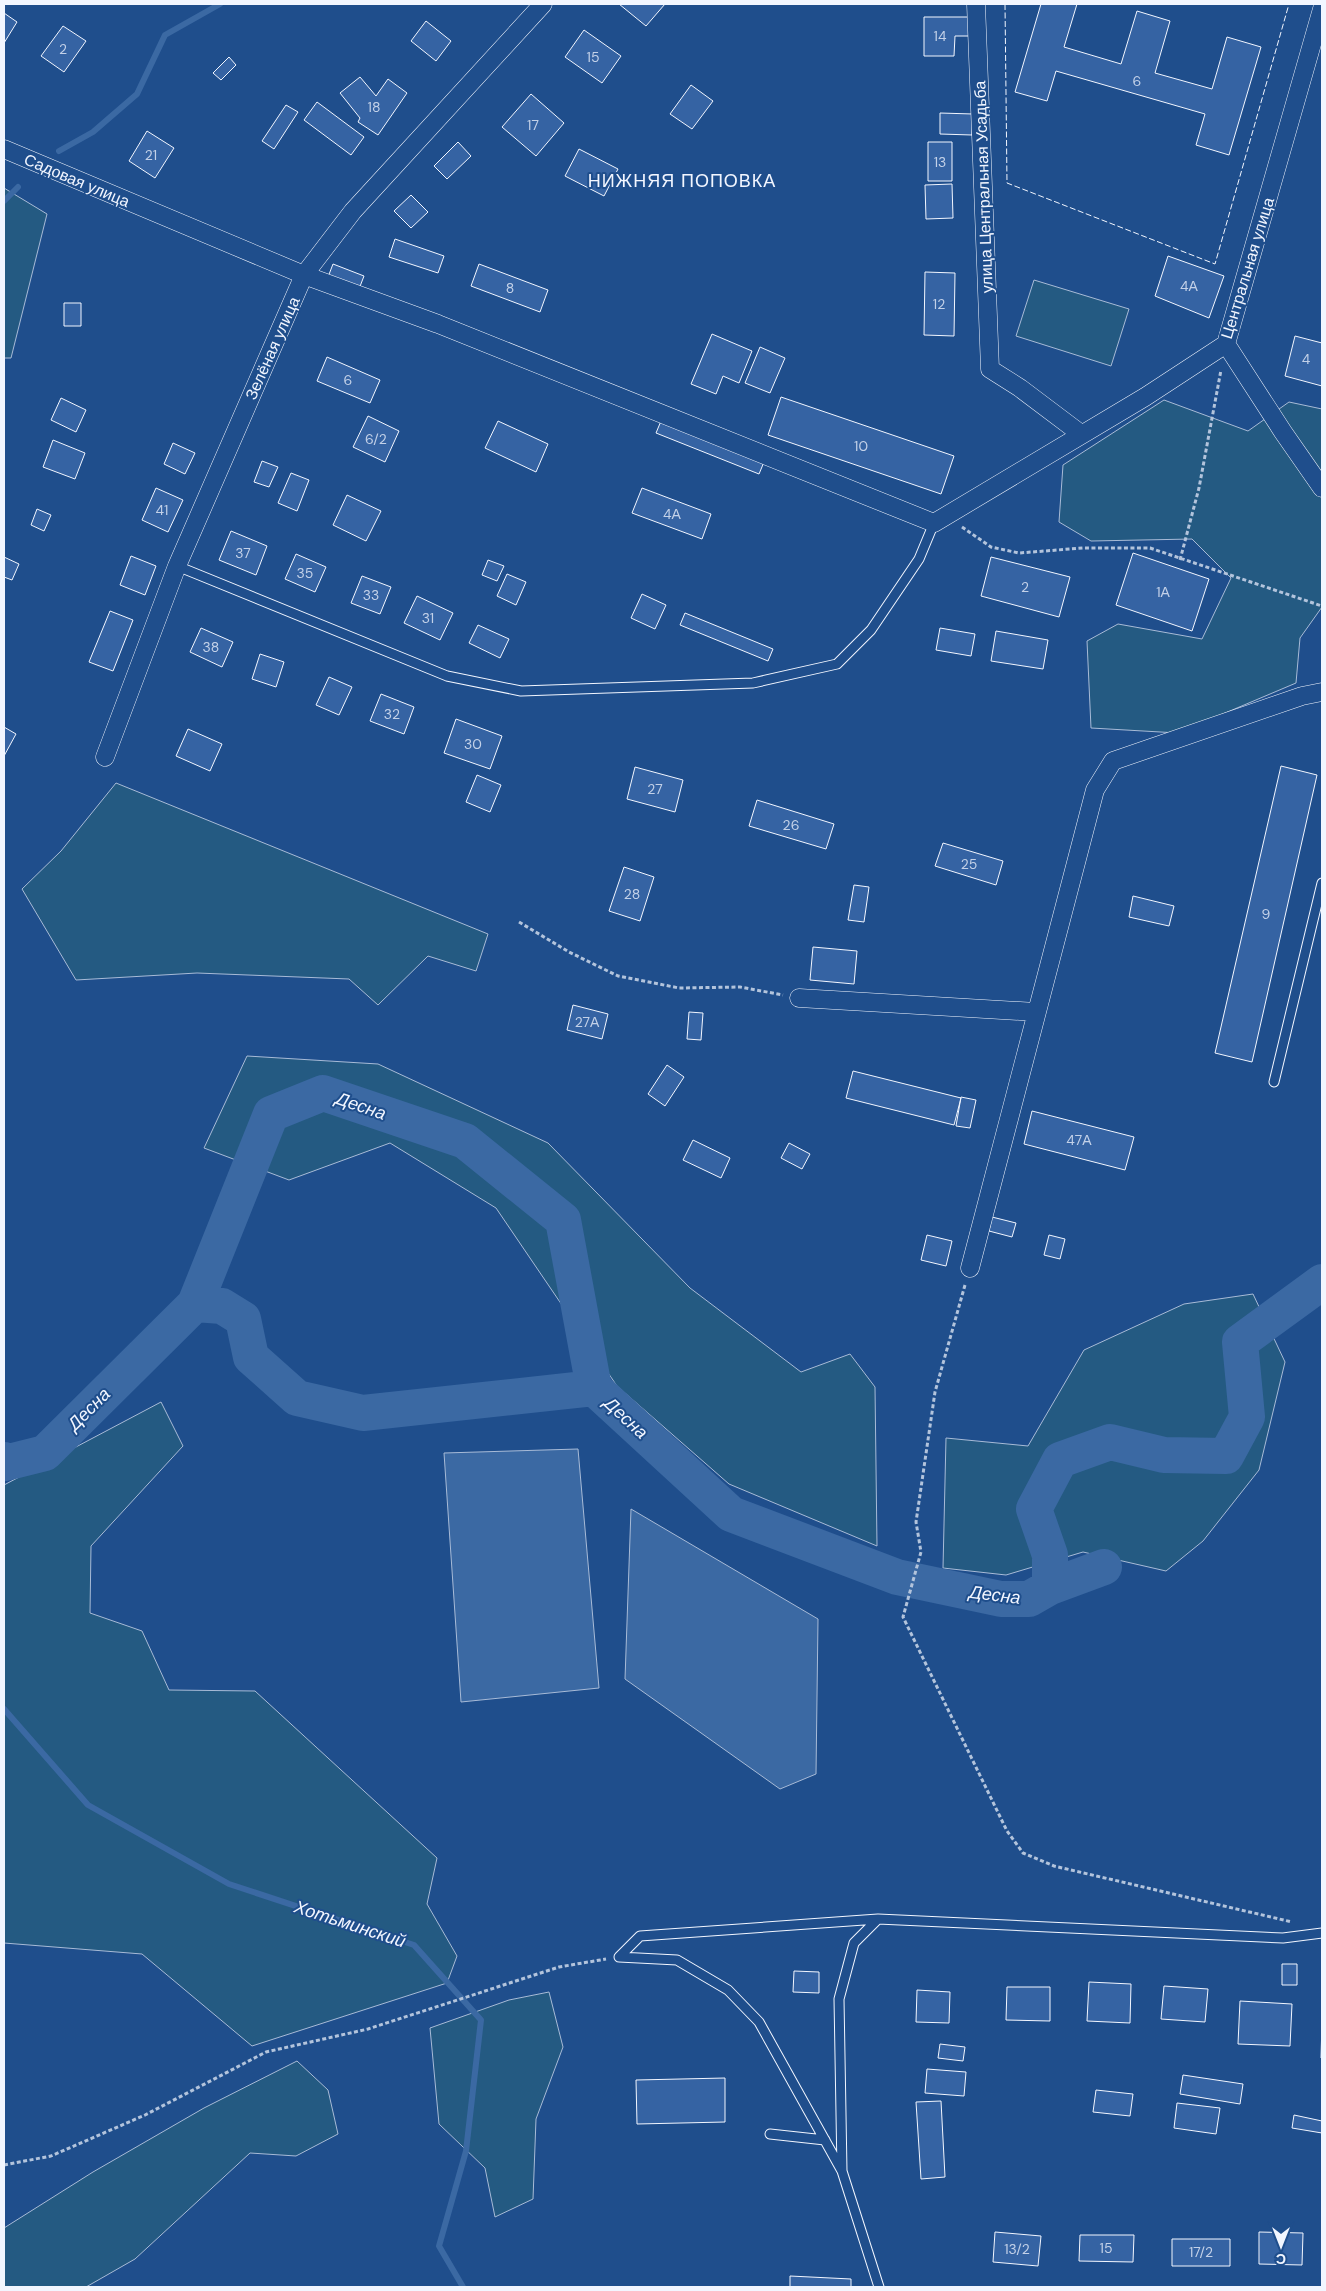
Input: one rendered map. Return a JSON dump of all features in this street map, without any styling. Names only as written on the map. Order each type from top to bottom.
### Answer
[{"type":"street","name":"Зелёная улица","points":[[105,757],[177,566],[304,275],[353,211],[543,4]]},
{"type":"street","name":"улица Центральная Усадьба","points":[[976,4],[990,369],[1020,388],[1081,434]]},
{"type":"street","name":"Центральная улица","points":[[939,520],[1145,397],[1226,344],[1322,9]]},
{"type":"street","name":"Садовая улица","points":[[4,149],[304,275],[438,324],[939,520]]},
{"type":"street","points":[[1226,344],[1322,488]]},
{"type":"street","points":[[970,1268],[1095,790],[1113,762],[1302,696],[1322,692]]},
{"type":"street","points":[[798,998],[1036,1012]]},
{"type":"lane","points":[[177,566],[448,676],[521,691],[753,683],[837,664],[871,630],[919,559],[939,520]]},
{"type":"lane","points":[[1274,1082],[1322,883]]},
{"type":"lane","points":[[842,2171],[839,1999],[854,1943],[878,1919]]},
{"type":"lane","points":[[619,1957],[640,1936],[878,1919],[1283,1938],[1322,1933]]},
{"type":"lane","points":[[619,1957],[677,1960],[728,1990],[760,2022],[842,2171],[879,2287]]},
{"type":"lane","points":[[770,2134],[825,2140]]},
{"type":"path","points":[[1180,560],[1199,488],[1226,344]]},
{"type":"path","points":[[939,520],[991,547],[1018,553],[1084,548],[1150,548],[1180,560],[1272,588],[1322,606]]},
{"type":"path","points":[[519,922],[569,952],[618,976],[679,988],[740,987],[798,998]]},
{"type":"path","points":[[970,1268],[935,1392],[916,1522],[921,1552],[903,1618],[1006,1830],[1023,1853],[1054,1866],[1294,1922]]},
{"type":"path","points":[[4,2165],[60,2152],[145,2115],[266,2052],[368,2029],[559,1966],[619,1957]]},
{"type":"shaded area","points":[[4,188],[47,214],[11,358],[4,358]]},
{"type":"shaded area","points":[[1034,280],[1129,309],[1111,366],[1016,336]]},
{"type":"shaded area","points":[[1164,400],[1248,431],[1289,402],[1322,409],[1322,607],[1300,638],[1296,683],[1178,733],[1091,728],[1087,641],[1118,624],[1202,639],[1231,578],[1192,539],[1091,541],[1059,522],[1063,465]]},
{"type":"shaded area","points":[[116,783],[488,934],[476,971],[428,956],[378,1005],[349,979],[197,973],[76,980],[22,889],[61,851]]},
{"type":"shaded area","points":[[247,1056],[378,1064],[548,1143],[690,1288],[801,1372],[850,1354],[875,1387],[877,1546],[729,1484],[617,1386],[496,1208],[390,1143],[289,1180],[204,1148]]},
{"type":"shaded area","points":[[1253,1294],[1285,1362],[1259,1470],[1203,1541],[1166,1571],[1083,1552],[1006,1575],[943,1568],[946,1438],[1028,1446],[1084,1350],[1184,1304]]},
{"type":"shaded area","points":[[161,1402],[183,1446],[91,1546],[90,1613],[142,1631],[169,1690],[255,1691],[437,1858],[427,1904],[457,1956],[447,1983],[252,2046],[142,1954],[4,1943],[4,1485]]},
{"type":"shaded area","points":[[578,1449],[599,1688],[461,1702],[444,1453]]},
{"type":"shaded area","points":[[631,1509],[818,1619],[816,1774],[780,1789],[625,1679]]},
{"type":"shaded area","points":[[549,1992],[563,2047],[536,2119],[533,2199],[495,2217],[485,2168],[439,2124],[430,2028],[509,2000]]},
{"type":"shaded area","points":[[297,2061],[328,2090],[338,2134],[296,2156],[250,2153],[135,2259],[86,2287],[4,2287],[4,2228],[93,2172],[204,2108]]},
{"type":"building","points":[[619,4],[665,4],[646,26]]},
{"type":"building","points":[[1041,4],[1077,4],[1064,47],[1121,64],[1137,11],[1170,21],[1155,73],[1212,89],[1227,37],[1261,47],[1229,155],[1196,145],[1205,114],[1056,71],[1047,101],[1015,92]]},
{"type":"building","points":[[4,13],[17,22],[4,43]]},
{"type":"building","points":[[924,17],[972,17],[972,36],[955,36],[954,56],[924,56]]},
{"type":"building","points":[[426,21],[451,41],[436,61],[411,41]]},
{"type":"building","points":[[63,26],[86,41],[64,72],[41,56]]},
{"type":"building","points":[[584,30],[621,56],[602,83],[565,57]]},
{"type":"building","points":[[229,57],[236,65],[221,80],[213,73]]},
{"type":"building","points":[[360,77],[376,96],[388,79],[407,93],[378,135],[358,122],[360,118],[340,93]]},
{"type":"building","points":[[691,85],[713,101],[692,129],[670,114]]},
{"type":"building","points":[[531,94],[564,123],[536,156],[502,127]]},
{"type":"building","points":[[317,102],[364,137],[351,155],[304,120]]},
{"type":"building","points":[[286,105],[298,112],[274,149],[262,141]]},
{"type":"building","points":[[940,113],[973,114],[972,135],[940,134]]},
{"type":"building","points":[[147,131],[174,148],[155,178],[129,161]]},
{"type":"building","points":[[458,142],[471,156],[447,179],[434,166]]},
{"type":"building","points":[[928,142],[952,142],[952,181],[928,181]]},
{"type":"building","points":[[579,149],[618,169],[604,196],[565,176]]},
{"type":"building","points":[[952,184],[953,218],[926,219],[925,185]]},
{"type":"building","points":[[411,195],[428,212],[411,228],[394,211]]},
{"type":"building","points":[[395,239],[444,256],[438,273],[389,257]]},
{"type":"building","points":[[1168,256],[1224,276],[1209,318],[1155,296]]},
{"type":"building","points":[[333,264],[364,276],[359,289],[328,277]]},
{"type":"building","points":[[479,264],[548,290],[540,312],[471,286]]},
{"type":"building","points":[[925,272],[955,273],[954,336],[924,335]]},
{"type":"building","points":[[64,303],[81,303],[81,326],[64,326]]},
{"type":"building","points":[[712,334],[752,351],[739,383],[723,376],[716,394],[691,384]]},
{"type":"building","points":[[1295,336],[1322,343],[1322,386],[1285,376]]},
{"type":"building","points":[[760,347],[785,358],[770,393],[745,383]]},
{"type":"building","points":[[327,357],[380,380],[370,403],[317,381]]},
{"type":"building","points":[[781,397],[954,456],[941,494],[768,435]]},
{"type":"building","points":[[61,398],[86,410],[76,432],[51,420]]},
{"type":"building","points":[[368,416],[399,431],[385,462],[353,447]]},
{"type":"building","points":[[498,421],[548,444],[536,472],[485,448]]},
{"type":"building","points":[[661,421],[764,462],[759,474],[656,433]]},
{"type":"building","points":[[53,440],[85,453],[75,479],[43,467]]},
{"type":"building","points":[[173,443],[195,453],[185,474],[164,464]]},
{"type":"building","points":[[262,461],[278,467],[269,487],[254,482]]},
{"type":"building","points":[[291,473],[309,480],[297,511],[278,503]]},
{"type":"building","points":[[156,488],[183,500],[168,532],[142,520]]},
{"type":"building","points":[[642,488],[711,514],[702,539],[632,513]]},
{"type":"building","points":[[347,495],[381,511],[366,541],[333,525]]},
{"type":"building","points":[[37,509],[51,515],[44,531],[31,525]]},
{"type":"building","points":[[231,531],[267,546],[256,575],[219,560]]},
{"type":"building","points":[[1133,553],[1209,579],[1192,631],[1116,605]]},
{"type":"building","points":[[296,554],[326,567],[315,592],[285,579]]},
{"type":"building","points":[[131,556],[156,566],[145,595],[120,585]]},
{"type":"building","points":[[4,557],[19,564],[12,580],[4,577]]},
{"type":"building","points":[[991,557],[1070,577],[1059,617],[981,596]]},
{"type":"building","points":[[488,560],[504,566],[497,581],[482,575]]},
{"type":"building","points":[[507,574],[526,582],[516,605],[497,596]]},
{"type":"building","points":[[362,576],[391,587],[380,614],[351,603]]},
{"type":"building","points":[[642,594],[666,605],[655,629],[631,618]]},
{"type":"building","points":[[417,596],[453,613],[440,640],[404,623]]},
{"type":"building","points":[[110,611],[133,620],[113,671],[89,662]]},
{"type":"building","points":[[685,613],[773,649],[768,661],[680,625]]},
{"type":"building","points":[[478,625],[509,639],[500,658],[469,643]]},
{"type":"building","points":[[201,628],[233,642],[222,667],[190,652]]},
{"type":"building","points":[[940,628],[975,634],[971,656],[936,650]]},
{"type":"building","points":[[996,631],[1048,640],[1043,669],[991,661]]},
{"type":"building","points":[[260,654],[284,662],[276,687],[252,679]]},
{"type":"building","points":[[329,677],[352,687],[339,715],[316,705]]},
{"type":"building","points":[[381,694],[414,707],[404,734],[370,721]]},
{"type":"building","points":[[456,719],[502,736],[490,769],[444,753]]},
{"type":"building","points":[[4,727],[16,734],[4,756]]},
{"type":"building","points":[[188,729],[222,744],[210,771],[176,756]]},
{"type":"building","points":[[1281,766],[1317,775],[1252,1062],[1215,1053]]},
{"type":"building","points":[[635,767],[683,780],[675,812],[627,799]]},
{"type":"building","points":[[477,775],[501,785],[490,812],[466,802]]},
{"type":"building","points":[[757,800],[834,824],[826,849],[749,826]]},
{"type":"building","points":[[943,843],[1003,861],[996,885],[935,866]]},
{"type":"building","points":[[624,867],[654,877],[640,921],[609,911]]},
{"type":"building","points":[[854,885],[869,887],[864,922],[848,920]]},
{"type":"building","points":[[1133,896],[1174,906],[1169,926],[1129,917]]},
{"type":"building","points":[[813,947],[857,951],[854,984],[810,980]]},
{"type":"building","points":[[573,1005],[608,1014],[602,1039],[567,1030]]},
{"type":"building","points":[[689,1012],[703,1013],[701,1040],[687,1039]]},
{"type":"building","points":[[667,1065],[684,1077],[665,1106],[648,1094]]},
{"type":"building","points":[[853,1071],[961,1098],[954,1125],[846,1098]]},
{"type":"building","points":[[961,1097],[976,1100],[970,1128],[956,1126]]},
{"type":"building","points":[[1032,1111],[1134,1137],[1125,1170],[1024,1144]]},
{"type":"building","points":[[693,1140],[730,1158],[721,1178],[683,1160]]},
{"type":"building","points":[[789,1143],[810,1154],[802,1169],[781,1158]]},
{"type":"building","points":[[992,1217],[1016,1223],[1012,1237],[989,1231]]},
{"type":"building","points":[[927,1235],[952,1241],[946,1266],[921,1260]]},
{"type":"building","points":[[1049,1235],[1065,1239],[1060,1259],[1044,1255]]},
{"type":"building","points":[[1282,1964],[1297,1964],[1297,1985],[1282,1985]]},
{"type":"building","points":[[794,1971],[819,1972],[819,1993],[793,1992]]},
{"type":"building","points":[[1089,1982],[1131,1984],[1130,2023],[1087,2021]]},
{"type":"building","points":[[1164,1986],[1208,1989],[1205,2022],[1161,2019]]},
{"type":"building","points":[[1007,1987],[1050,1987],[1050,2021],[1006,2020]]},
{"type":"building","points":[[917,1990],[950,1992],[949,2023],[916,2022]]},
{"type":"building","points":[[1240,2001],[1292,2004],[1290,2046],[1238,2044]]},
{"type":"building","points":[[1322,2022],[1322,2058],[1321,2058]]},
{"type":"building","points":[[940,2044],[965,2047],[963,2061],[938,2058]]},
{"type":"building","points":[[927,2069],[966,2072],[964,2096],[925,2093]]},
{"type":"building","points":[[1183,2075],[1243,2084],[1240,2104],[1180,2094]]},
{"type":"building","points":[[725,2078],[725,2122],[637,2124],[636,2080]]},
{"type":"building","points":[[1096,2090],[1133,2094],[1130,2116],[1093,2112]]},
{"type":"building","points":[[941,2101],[945,2177],[921,2179],[916,2102]]},
{"type":"building","points":[[1177,2103],[1220,2108],[1216,2134],[1174,2128]]},
{"type":"building","points":[[1294,2115],[1322,2121],[1322,2133],[1292,2128]]},
{"type":"building","points":[[995,2232],[1041,2236],[1038,2266],[993,2262]]},
{"type":"building","points":[[1259,2232],[1303,2233],[1302,2265],[1259,2264]]},
{"type":"building","points":[[1080,2235],[1134,2235],[1133,2262],[1079,2261]]},
{"type":"building","points":[[1172,2239],[1230,2239],[1230,2266],[1172,2266]]},
{"type":"building","points":[[790,2276],[851,2279],[851,2287],[790,2287]]},
{"type":"waterway","points":[[59,151],[93,132],[137,94],[165,35],[220,4]]},
{"type":"waterway","points":[[4,201],[18,187]]},
{"type":"waterway","name":"Десна","points":[[4,1460],[5,1463],[45,1453],[195,1304],[271,1114],[323,1093],[465,1141],[563,1220],[594,1388],[731,1514],[897,1577],[1001,1599],[1029,1599],[1050,1587],[1050,1555],[1034,1509],[1060,1460],[1110,1442],[1164,1455],[1226,1456],[1247,1417],[1240,1342],[1322,1282]]},
{"type":"waterway","points":[[195,1304],[222,1306],[243,1319],[251,1357],[297,1398],[363,1413],[594,1388]]},
{"type":"waterway","name":"Хотьминский","points":[[4,1468],[5,1463]]},
{"type":"waterway","points":[[1050,1587],[1104,1567]]},
{"type":"waterway","name":"Хотьминский","points":[[4,1709],[88,1805],[229,1884],[414,1945],[481,2020],[466,2151],[439,2246],[463,2287]]},
{"type":"fence","points":[[1005,4],[1007,183],[1215,264],[1289,4]]},
{"type":"district","name":"НИЖНЯЯ ПОПОВКА","points":[[682,181]]}]
